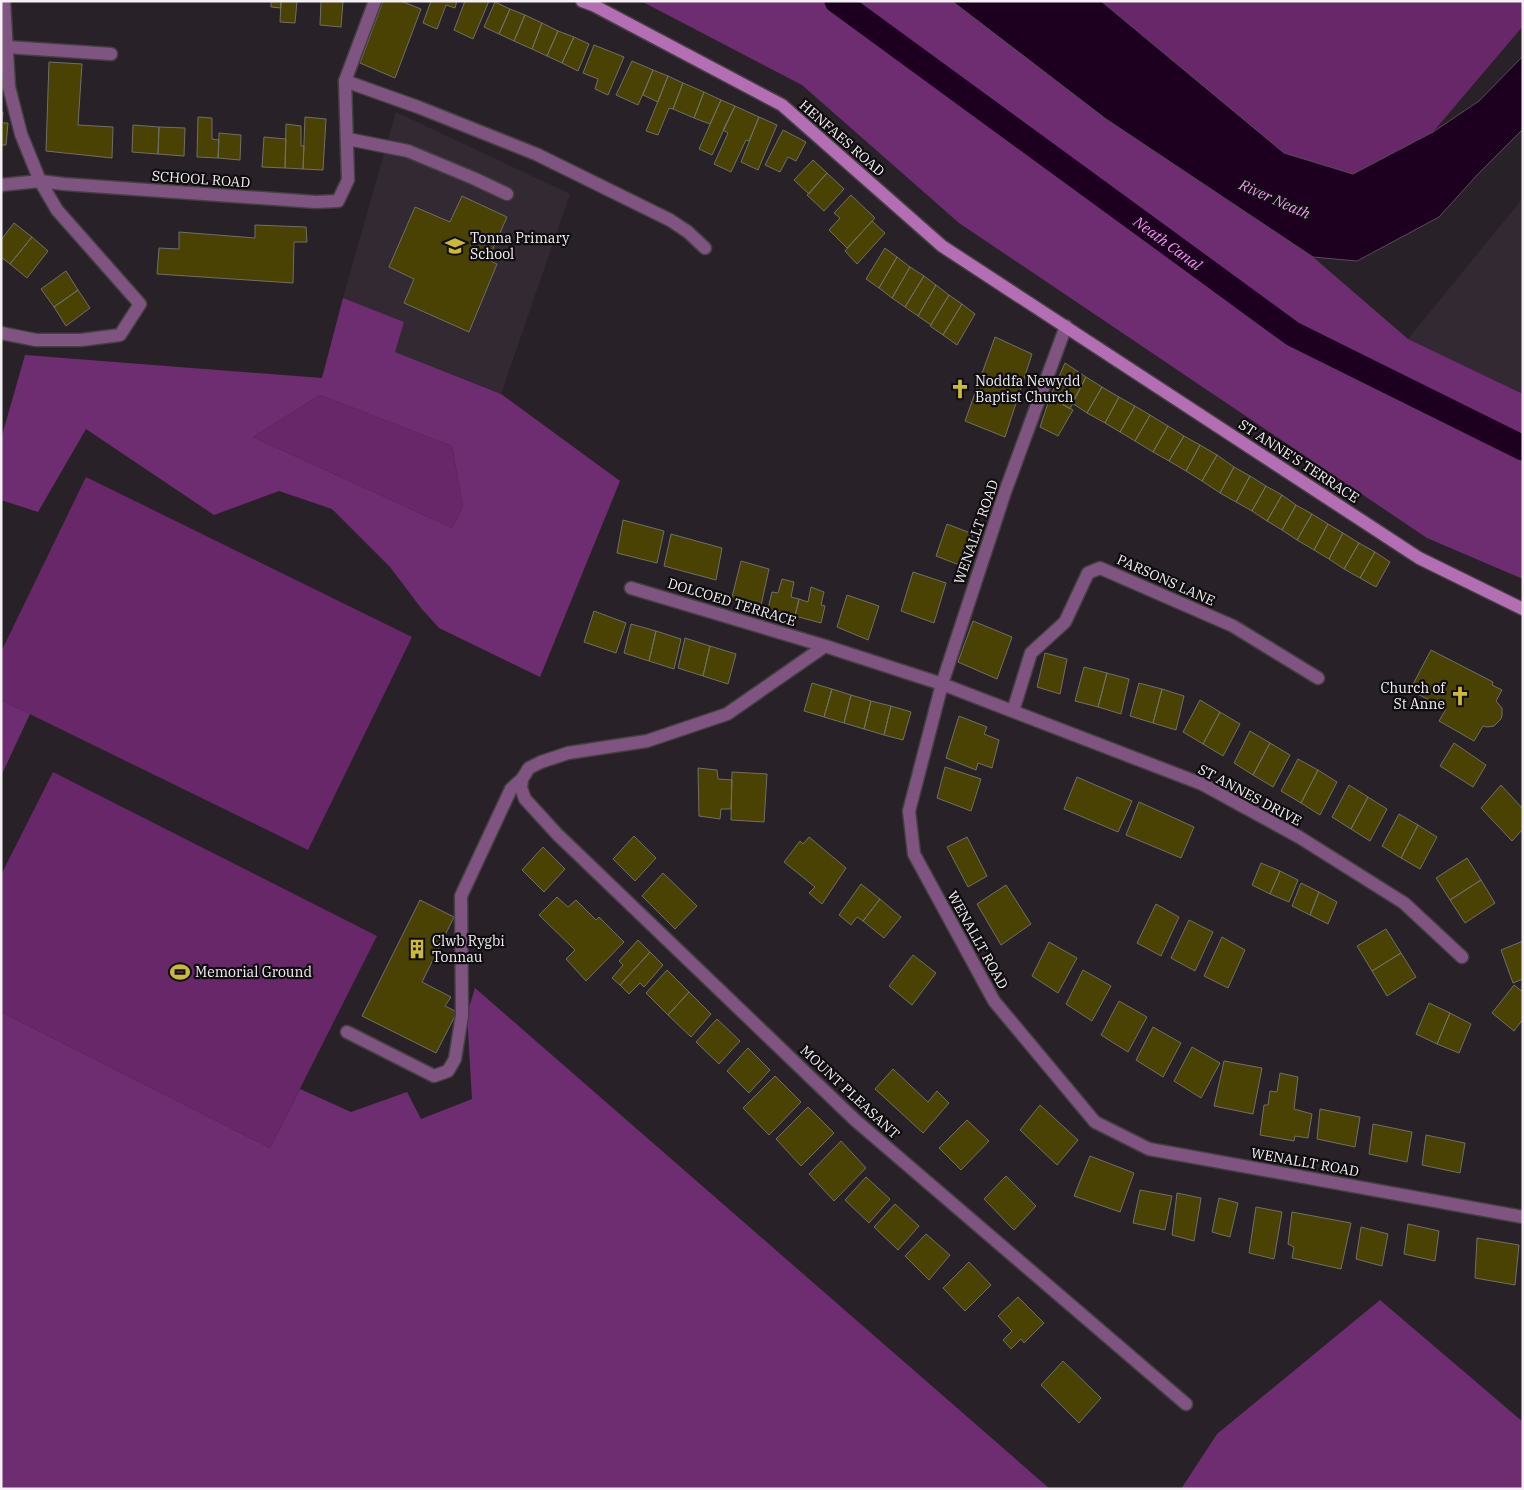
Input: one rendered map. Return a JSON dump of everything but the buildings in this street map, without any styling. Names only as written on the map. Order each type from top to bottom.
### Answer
[{"type":"main road","name":"HENFAES ROAD","points":[[582,1],[782,105],[942,246],[1066,326]]},
{"type":"main road","name":"ST ANNE'S TERRACE","points":[[1066,326],[1419,558],[1523,609]]},
{"type":"street","points":[[1,333],[36,340],[81,340],[120,335],[140,304],[57,210],[40,181],[21,134],[9,87],[4,1]]},
{"type":"street","name":"SCHOOL ROAD","points":[[40,181],[316,202],[338,201],[348,180],[346,81],[375,1]]},
{"type":"street","points":[[6,47],[111,54]]},
{"type":"street","points":[[346,81],[418,106],[536,154],[670,220],[688,232],[705,248]]},
{"type":"street","points":[[348,139],[408,151],[507,194]]},
{"type":"street","points":[[1,185],[40,181]]},
{"type":"street","name":"WENALLT ROAD","points":[[1066,326],[1005,492],[942,684],[910,811],[914,854],[994,1001],[1095,1122],[1149,1149],[1523,1217]]},
{"type":"street","name":"PARSONS LANE","points":[[1013,711],[1031,653],[1064,622],[1088,573],[1100,568],[1232,626],[1318,678]]},
{"type":"street","name":"DOLCOED TERRACE","points":[[631,588],[824,646],[942,684]]},
{"type":"street","points":[[347,1032],[434,1076],[448,1071],[455,1058],[462,1015],[461,896],[511,789],[522,779],[529,768],[559,756],[647,741],[727,714],[824,646]]},
{"type":"street","name":"ST ANNES DRIVE","points":[[942,684],[1210,788],[1299,837],[1404,903],[1462,957]]},
{"type":"street","name":"MOUNT PLEASANT","points":[[522,779],[521,788],[525,799],[557,834],[854,1120],[1186,1404]]},
{"type":"shaded area","points":[[641,1],[952,1],[1106,119],[1313,257],[1408,339],[1523,394],[1523,579],[1427,538],[959,223],[802,85]]},
{"type":"shaded area","points":[[1101,1],[1523,1],[1523,26],[1433,132],[1353,174],[1284,153]]},
{"type":"shaded area","name":"Tonna Primary School","points":[[396,112],[570,194],[501,394],[395,352],[404,322],[343,298]]},
{"type":"shaded area","points":[[1523,198],[1523,394],[1408,339]]},
{"type":"shaded area","points":[[343,298],[404,322],[395,352],[501,394],[620,481],[540,677],[439,628],[421,608],[390,567],[332,509],[279,491],[214,515],[86,429],[38,512],[1,500],[1,439],[25,355],[322,378]],"holes":[[[320,395],[452,446],[463,507],[452,528],[253,437]]]},
{"type":"shaded area","points":[[320,395],[452,446],[463,507],[452,528],[253,437]]},
{"type":"shaded area","points":[[86,477],[412,637],[308,850],[1,700],[1,652]]},
{"type":"shaded area","points":[[1,700],[30,714],[1,776]]},
{"type":"shaded area","name":"Memorial Ground","points":[[53,772],[377,936],[270,1148],[1,1012],[1,875]]},
{"type":"shaded area","points":[[475,988],[1050,1489],[1,1489],[1,1012],[270,1148],[300,1089],[351,1112],[407,1092],[421,1119],[472,1099],[467,1014]]},
{"type":"shaded area","points":[[1380,1300],[1523,1422],[1523,1489],[1181,1489],[1217,1434]]},
{"type":"water","name":"River Neath","points":[[952,1],[1101,1],[1284,153],[1353,174],[1433,132],[1479,101],[1523,56],[1523,129],[1439,217],[1357,261],[1313,257],[1106,119]]},
{"type":"waterway","name":"Neath Canal","points":[[837,1],[1293,334],[1523,448]]},
{"type":"place","name":"Tonna Primary School","points":[[455,246]]},
{"type":"place","name":"Noddfa Newydd Baptist Church","points":[[960,389]]},
{"type":"place","name":"Church of St Anne","points":[[1460,696]]},
{"type":"place","name":"Clwb Rygbi Tonnau","points":[[417,949]]},
{"type":"place","name":"Memorial Ground","points":[[180,972]]}]
